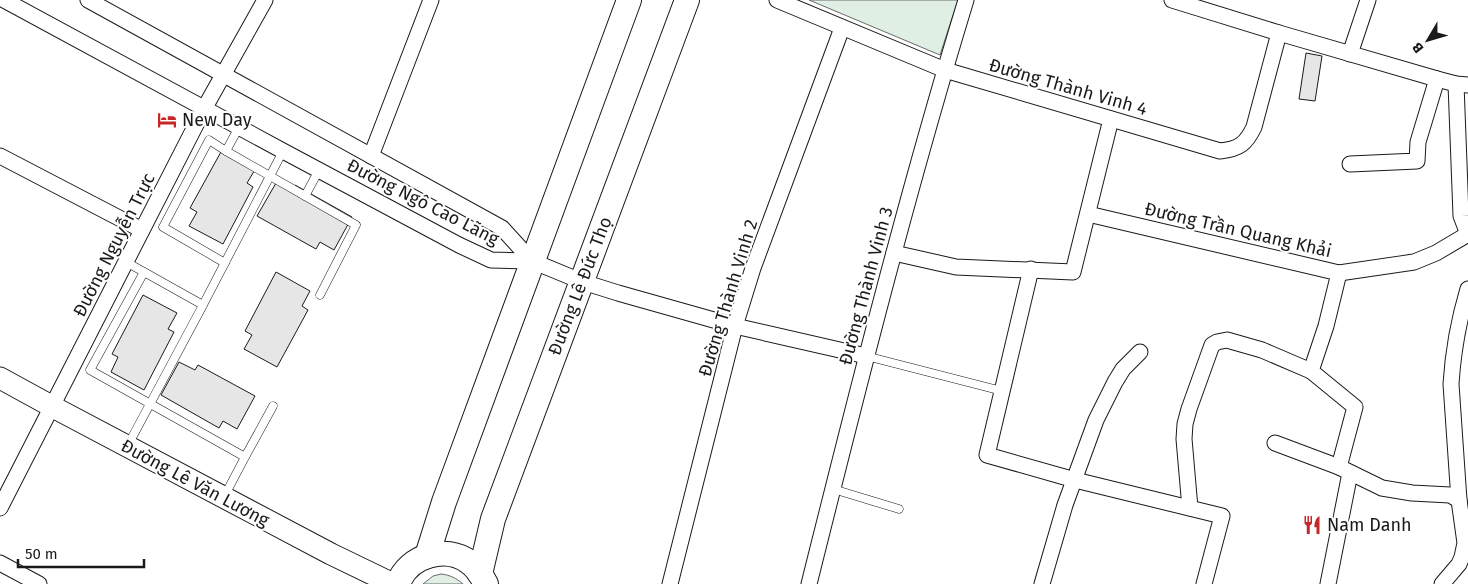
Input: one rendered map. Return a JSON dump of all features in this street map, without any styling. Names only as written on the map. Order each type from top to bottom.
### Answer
[{"type":"main road","points":[[427,556],[444,502],[630,0]]},
{"type":"main road","name":"Đường Lê Đức Thọ","points":[[483,579],[493,519],[687,0]]},
{"type":"main road","name":"Đường Lê Văn Lương","points":[[0,378],[223,498],[393,584]]},
{"type":"main road","points":[[398,584],[406,570],[416,561],[427,556],[442,553],[457,556],[470,563],[483,579]]},
{"type":"street","name":"Đường Ngô Cao Lãng","points":[[4,0],[239,128],[460,245],[491,260],[532,261]]},
{"type":"street","name":"Đường Ngô Cao Lãng","points":[[88,0],[502,228],[532,261]]},
{"type":"street","name":"Đường Nguyễn Trực","points":[[0,508],[204,109],[265,0]]},
{"type":"street","points":[[371,156],[431,0]]},
{"type":"street","name":"Đường Thành Vinh 4","points":[[777,0],[944,70],[1220,151],[1233,149],[1249,138],[1254,127],[1278,34]]},
{"type":"street","name":"Đường Thành Vinh 3","points":[[809,584],[866,356],[944,70],[966,0]]},
{"type":"street","points":[[1172,0],[1278,34],[1462,85],[1461,216],[1468,234],[1436,253],[1414,262],[1339,273]]},
{"type":"street","points":[[1350,54],[1368,0]]},
{"type":"street","name":"Đường Thành Vinh 2","points":[[670,584],[735,326],[753,268],[842,28]]},
{"type":"street","points":[[1350,164],[1417,161],[1418,142],[1437,79]]},
{"type":"street","points":[[894,253],[956,267],[1073,272],[1111,119]]},
{"type":"street","points":[[0,156],[142,230]]},
{"type":"street","name":"Đường Trần Quang Khải","points":[[1088,214],[1339,273],[1326,326],[1311,371]]},
{"type":"street","points":[[532,261],[618,294],[735,326],[866,356]]},
{"type":"street","points":[[1031,269],[987,454],[1075,480],[1222,516],[1204,584]]},
{"type":"street","points":[[1442,584],[1458,564],[1465,543],[1463,499],[1451,384],[1452,367],[1468,289]]},
{"type":"street","points":[[1190,508],[1184,439],[1185,424],[1188,409],[1212,345],[1227,340],[1262,350],[1311,371],[1355,407],[1328,584]]},
{"type":"street","points":[[1042,584],[1065,505],[1096,420],[1110,389],[1123,369],[1140,352]]},
{"type":"street","points":[[1275,443],[1345,470],[1382,488],[1463,499]]},
{"type":"street","points":[[0,563],[39,584]]},
{"type":"lane","points":[[226,151],[239,128]]},
{"type":"lane","points":[[225,263],[164,227],[208,140],[356,225],[320,295]]},
{"type":"lane","points":[[127,447],[152,403],[283,151]]},
{"type":"lane","points":[[305,196],[319,170]]},
{"type":"lane","points":[[162,192],[177,201]]},
{"type":"lane","points":[[126,262],[203,305]]},
{"type":"lane","points":[[144,272],[90,370],[152,403],[245,457]]},
{"type":"lane","points":[[866,356],[1002,391]]},
{"type":"lane","points":[[223,498],[273,406]]},
{"type":"lane","points":[[833,489],[899,509]]},
{"type":"green space","points":[[809,0],[958,0],[940,55]]},
{"type":"green space","points":[[441,574],[453,577],[463,584],[423,584],[433,576]]},
{"type":"building","points":[[1306,53],[1322,56],[1315,101],[1299,99]]},
{"type":"building","points":[[222,150],[256,168],[247,183],[253,187],[223,244],[189,226],[197,212],[190,208]]},
{"type":"building","points":[[276,183],[291,191],[295,185],[352,217],[334,250],[320,242],[316,249],[257,216]]},
{"type":"building","points":[[276,272],[310,291],[302,306],[308,310],[277,367],[244,349],[252,335],[245,331]]},
{"type":"building","points":[[143,295],[177,313],[168,329],[174,332],[144,390],[111,372],[118,357],[112,354]]},
{"type":"building","points":[[179,362],[195,370],[198,365],[255,396],[237,429],[223,421],[219,428],[161,395]]},
{"type":"place","name":"New Day","points":[[167,120]]},
{"type":"place","name":"Nam Danh","points":[[1312,525]]}]
